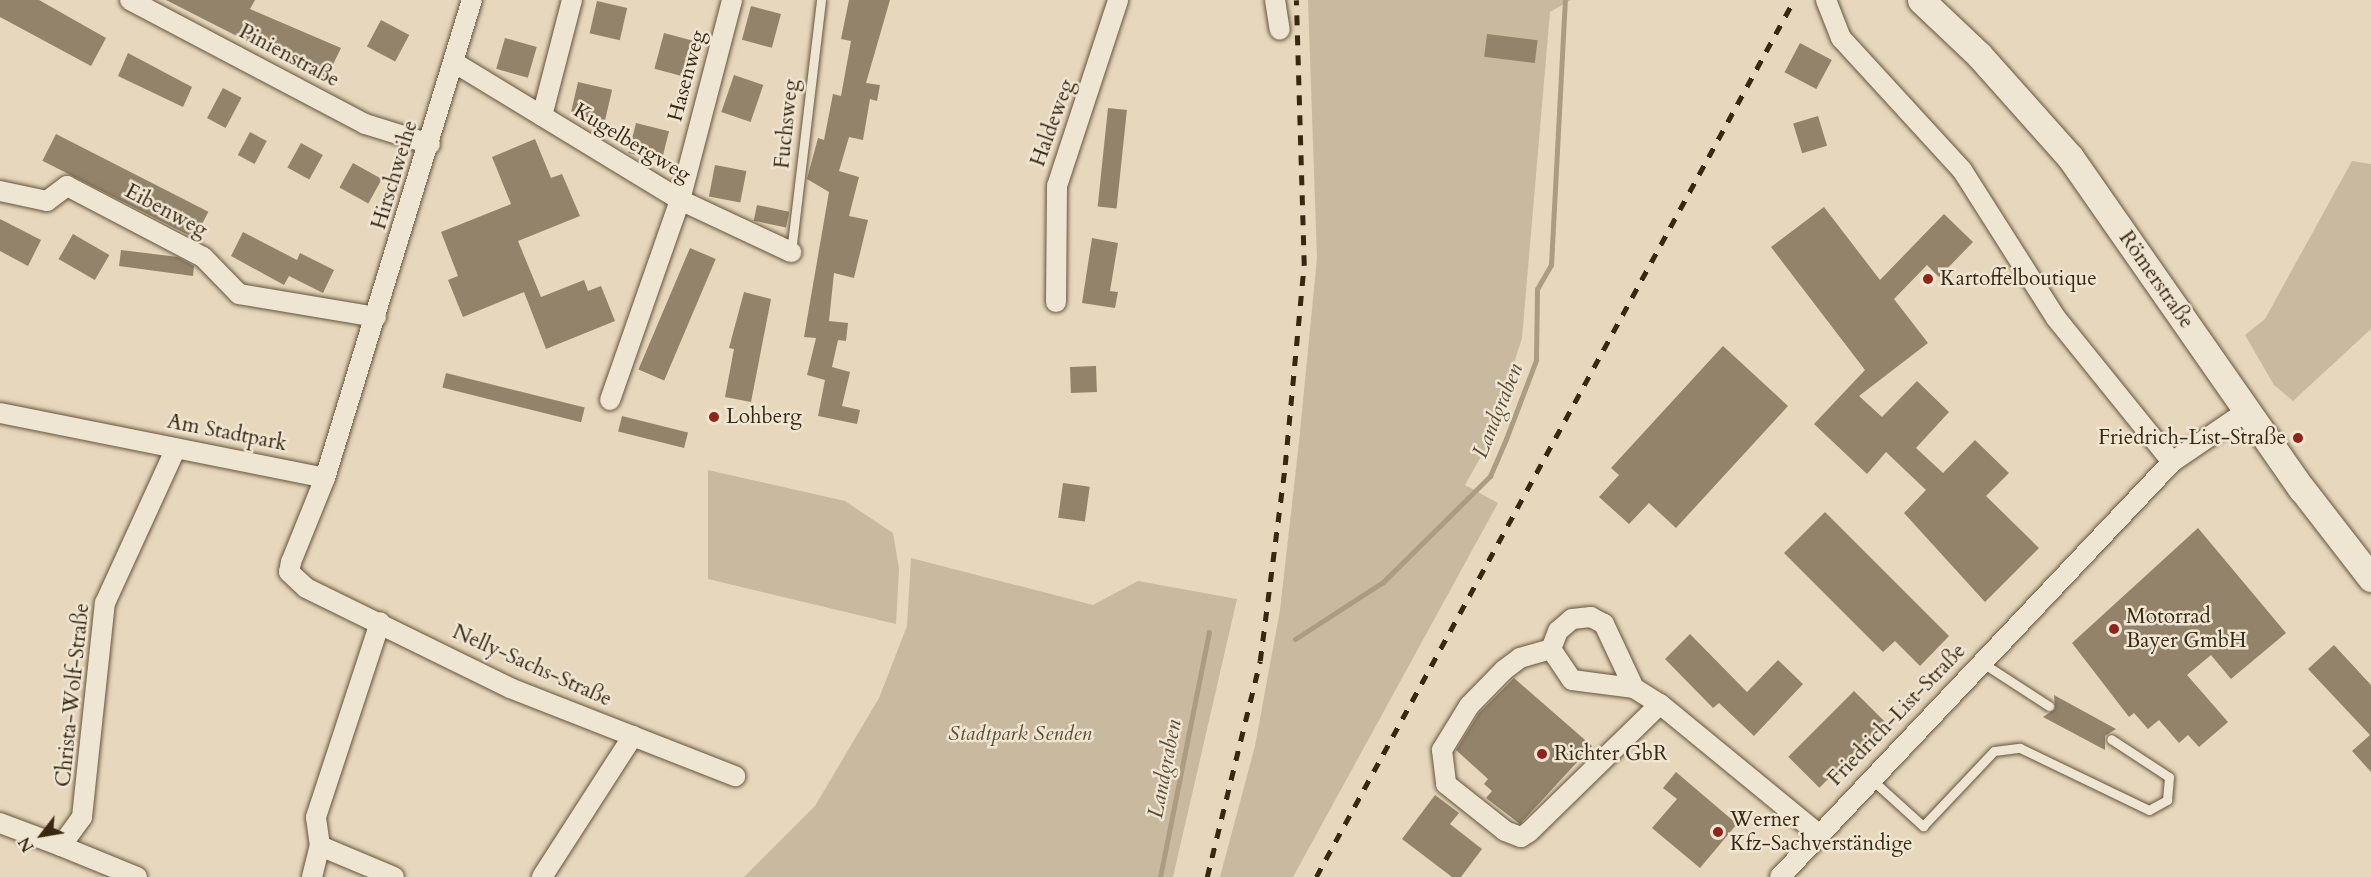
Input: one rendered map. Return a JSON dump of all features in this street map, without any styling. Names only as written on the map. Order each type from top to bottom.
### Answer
[{"type":"main road","name":"Römerstraße","points":[[1921,0],[1979,55],[2070,157],[2247,411],[2371,579]]},
{"type":"street","name":"Pinienstraße","points":[[130,0],[365,124],[430,144]]},
{"type":"street","name":"Hirschweihe","points":[[325,478],[455,63],[472,0]]},
{"type":"street","points":[[542,116],[572,0]]},
{"type":"street","name":"Hasenweg","points":[[610,400],[680,200],[732,0]]},
{"type":"street","name":"Haldeweg","points":[[1056,302],[1057,186],[1118,0]]},
{"type":"street","points":[[1275,0],[1280,30]]},
{"type":"street","points":[[1826,0],[1840,38],[1962,170],[2056,318],[2172,462]]},
{"type":"street","name":"Kugelbergweg","points":[[455,63],[680,200],[791,252]]},
{"type":"street","name":"Eibenweg","points":[[0,191],[46,201],[67,186],[203,257],[239,294],[376,317]]},
{"type":"street","name":"Friedrich-List-Straße","points":[[1780,877],[1869,777],[2172,462],[2247,411]]},
{"type":"street","name":"Am Stadtpark","points":[[0,413],[325,478]]},
{"type":"street","name":"Christa-Wolf-Straße","points":[[62,846],[82,817],[105,603],[176,448]]},
{"type":"street","name":"Nelly-Sachs-Straße","points":[[325,478],[289,572],[306,588],[380,622],[510,688],[735,776]]},
{"type":"street","points":[[1551,649],[1558,631],[1572,620],[1591,617],[1613,635],[1634,688]]},
{"type":"street","points":[[312,877],[320,846],[316,817],[380,622]]},
{"type":"street","points":[[1551,649],[1572,680],[1634,688],[1660,704],[1817,833]]},
{"type":"street","points":[[1551,649],[1520,658],[1504,670],[1469,706],[1442,750],[1446,784],[1505,831],[1521,837],[1530,832],[1660,704]]},
{"type":"street","points":[[542,877],[633,736]]},
{"type":"street","points":[[0,823],[137,877]]},
{"type":"street","points":[[320,846],[394,877]]},
{"type":"lane","name":"Fuchsweg","points":[[791,252],[821,0]]},
{"type":"lane","points":[[1981,662],[2049,706]]},
{"type":"lane","points":[[1869,777],[1923,826],[1994,751],[2020,748],[2149,810],[2167,800],[2169,777],[2111,739]]},
{"type":"green space","points":[[1308,0],[1571,0],[1550,12],[1522,338],[1488,444],[1465,485],[1498,503],[1293,877],[1220,877],[1255,746],[1280,610],[1299,442],[1317,258]]},
{"type":"green space","points":[[2352,161],[2371,164],[2371,329],[2293,401],[2274,385],[2245,335],[2265,319]]},
{"type":"green space","points":[[708,470],[845,501],[893,533],[899,569],[896,624],[708,579]]},
{"type":"green space","name":"Stadtpark Senden","points":[[911,558],[1093,605],[1138,581],[1237,599],[1173,877],[744,877],[815,806],[879,698],[907,626]]},
{"type":"building","points":[[0,0],[39,0],[106,38],[91,66],[0,17]]},
{"type":"building","points":[[166,0],[255,0],[250,9],[341,48],[325,81]]},
{"type":"building","points":[[849,0],[890,0],[866,83],[880,85],[877,101],[870,99],[863,140],[849,137],[839,171],[859,177],[849,216],[868,220],[854,278],[834,273],[829,321],[848,323],[846,341],[838,340],[832,367],[850,372],[842,406],[860,410],[857,424],[818,416],[825,380],[807,375],[816,338],[804,337],[829,192],[807,179],[818,138],[824,140],[833,94],[841,96],[851,41],[841,39]]},
{"type":"building","points":[[597,1],[627,8],[620,40],[590,33]]},
{"type":"building","points":[[751,6],[781,14],[772,48],[742,40]]},
{"type":"building","points":[[381,20],[409,35],[395,62],[367,46]]},
{"type":"building","points":[[664,33],[693,41],[683,77],[654,69]]},
{"type":"building","points":[[1487,34],[1538,40],[1535,63],[1484,57]]},
{"type":"building","points":[[505,38],[537,47],[528,78],[496,69]]},
{"type":"building","points":[[1800,43],[1832,60],[1816,89],[1785,72]]},
{"type":"building","points":[[128,53],[192,87],[183,107],[118,76]]},
{"type":"building","points":[[734,75],[763,85],[751,122],[721,112]]},
{"type":"building","points":[[578,82],[612,90],[605,121],[571,113]]},
{"type":"building","points":[[223,88],[242,98],[226,128],[207,118]]},
{"type":"building","points":[[1108,108],[1127,110],[1117,208],[1098,206]]},
{"type":"building","points":[[1818,116],[1827,146],[1802,153],[1793,124]]},
{"type":"building","points":[[636,123],[669,131],[661,161],[629,153]]},
{"type":"building","points":[[250,132],[267,141],[255,164],[238,155]]},
{"type":"building","points":[[56,134],[208,212],[195,238],[42,161]]},
{"type":"building","points":[[535,139],[551,178],[562,174],[580,216],[518,241],[541,297],[584,280],[588,291],[601,286],[615,321],[546,349],[524,292],[463,317],[448,280],[458,276],[441,232],[511,204],[492,157]]},
{"type":"building","points":[[301,143],[323,155],[309,180],[287,167]]},
{"type":"building","points":[[353,163],[382,179],[368,203],[339,187]]},
{"type":"building","points":[[715,165],[746,171],[740,203],[709,196]]},
{"type":"building","points":[[757,205],[789,212],[786,228],[754,221]]},
{"type":"building","points":[[1824,207],[1880,280],[1944,214],[1973,242],[1939,277],[1927,265],[1894,299],[1928,343],[1859,396],[1882,417],[1917,381],[1949,412],[1916,448],[1943,473],[1975,440],[2009,473],[1986,496],[2039,548],[1985,602],[1904,513],[1926,490],[1886,452],[1867,474],[1814,424],[1865,370],[1771,247]]},
{"type":"building","points":[[0,219],[41,240],[28,266],[0,251]]},
{"type":"building","points":[[243,232],[297,260],[300,253],[334,270],[323,293],[289,276],[284,285],[231,256]]},
{"type":"building","points":[[73,234],[109,255],[95,280],[59,259]]},
{"type":"building","points":[[1092,238],[1118,243],[1110,291],[1118,292],[1115,308],[1082,303]]},
{"type":"building","points":[[690,248],[716,259],[664,380],[638,370]]},
{"type":"building","points":[[121,250],[178,257],[194,266],[193,276],[119,266]]},
{"type":"building","points":[[744,292],[771,299],[751,402],[725,397],[734,349],[729,348]]},
{"type":"building","points":[[1723,346],[1788,406],[1676,528],[1649,503],[1629,524],[1599,497],[1619,475],[1611,468]]},
{"type":"building","points":[[1096,366],[1097,392],[1071,393],[1070,367]]},
{"type":"building","points":[[446,373],[585,408],[581,422],[442,388]]},
{"type":"building","points":[[622,416],[688,432],[684,448],[618,432]]},
{"type":"building","points":[[1063,483],[1090,487],[1085,521],[1058,518]]},
{"type":"building","points":[[1825,512],[1949,636],[1920,666],[1895,641],[1883,652],[1784,553]]},
{"type":"building","points":[[2198,528],[2286,633],[2231,679],[2211,655],[2187,675],[2228,722],[2199,747],[2188,735],[2179,743],[2159,720],[2148,729],[2134,713],[2129,717],[2072,643]]},
{"type":"building","points":[[1690,634],[1747,692],[1778,660],[1803,684],[1754,736],[1719,703],[1713,708],[1665,659]]},
{"type":"building","points":[[2334,645],[2371,685],[2371,772],[2352,751],[2370,735],[2308,669]]},
{"type":"building","name":"Richter GbR","points":[[1514,678],[1592,746],[1520,824],[1486,798],[1492,791],[1484,784],[1488,779],[1456,750],[1479,713]]},
{"type":"building","points":[[1854,691],[1885,722],[1819,788],[1788,757]]},
{"type":"building","points":[[2054,695],[2116,729],[2105,736],[2105,750],[2043,717],[2055,709]]},
{"type":"building","points":[[1676,772],[1737,824],[1700,868],[1652,828],[1677,799],[1663,788]]},
{"type":"building","points":[[1435,795],[1459,813],[1450,824],[1482,849],[1461,877],[1452,877],[1402,839]]},
{"type":"waterway","name":"Landgraben","points":[[1295,639],[1383,582],[1490,476],[1506,439],[1536,360],[1537,289],[1551,265],[1565,0]]},
{"type":"waterway","name":"Landgraben","points":[[1160,877],[1209,632]]},
{"type":"railway","points":[[1207,877],[1260,661],[1285,465],[1304,265],[1296,0]]},
{"type":"railway","points":[[1316,877],[1794,0]]},
{"type":"place","name":"Kartoffelboutique","points":[[1928,279]]},
{"type":"place","name":"Lohberg","points":[[714,417]]},
{"type":"place","name":"Friedrich-List-Straße","points":[[2298,438]]},
{"type":"place","name":"Motorrad Bayer GmbH","points":[[2114,629]]},
{"type":"place","name":"Richter GbR","points":[[1542,754]]},
{"type":"place","name":"Werner Kfz-Sachverständige","points":[[1718,832]]}]
